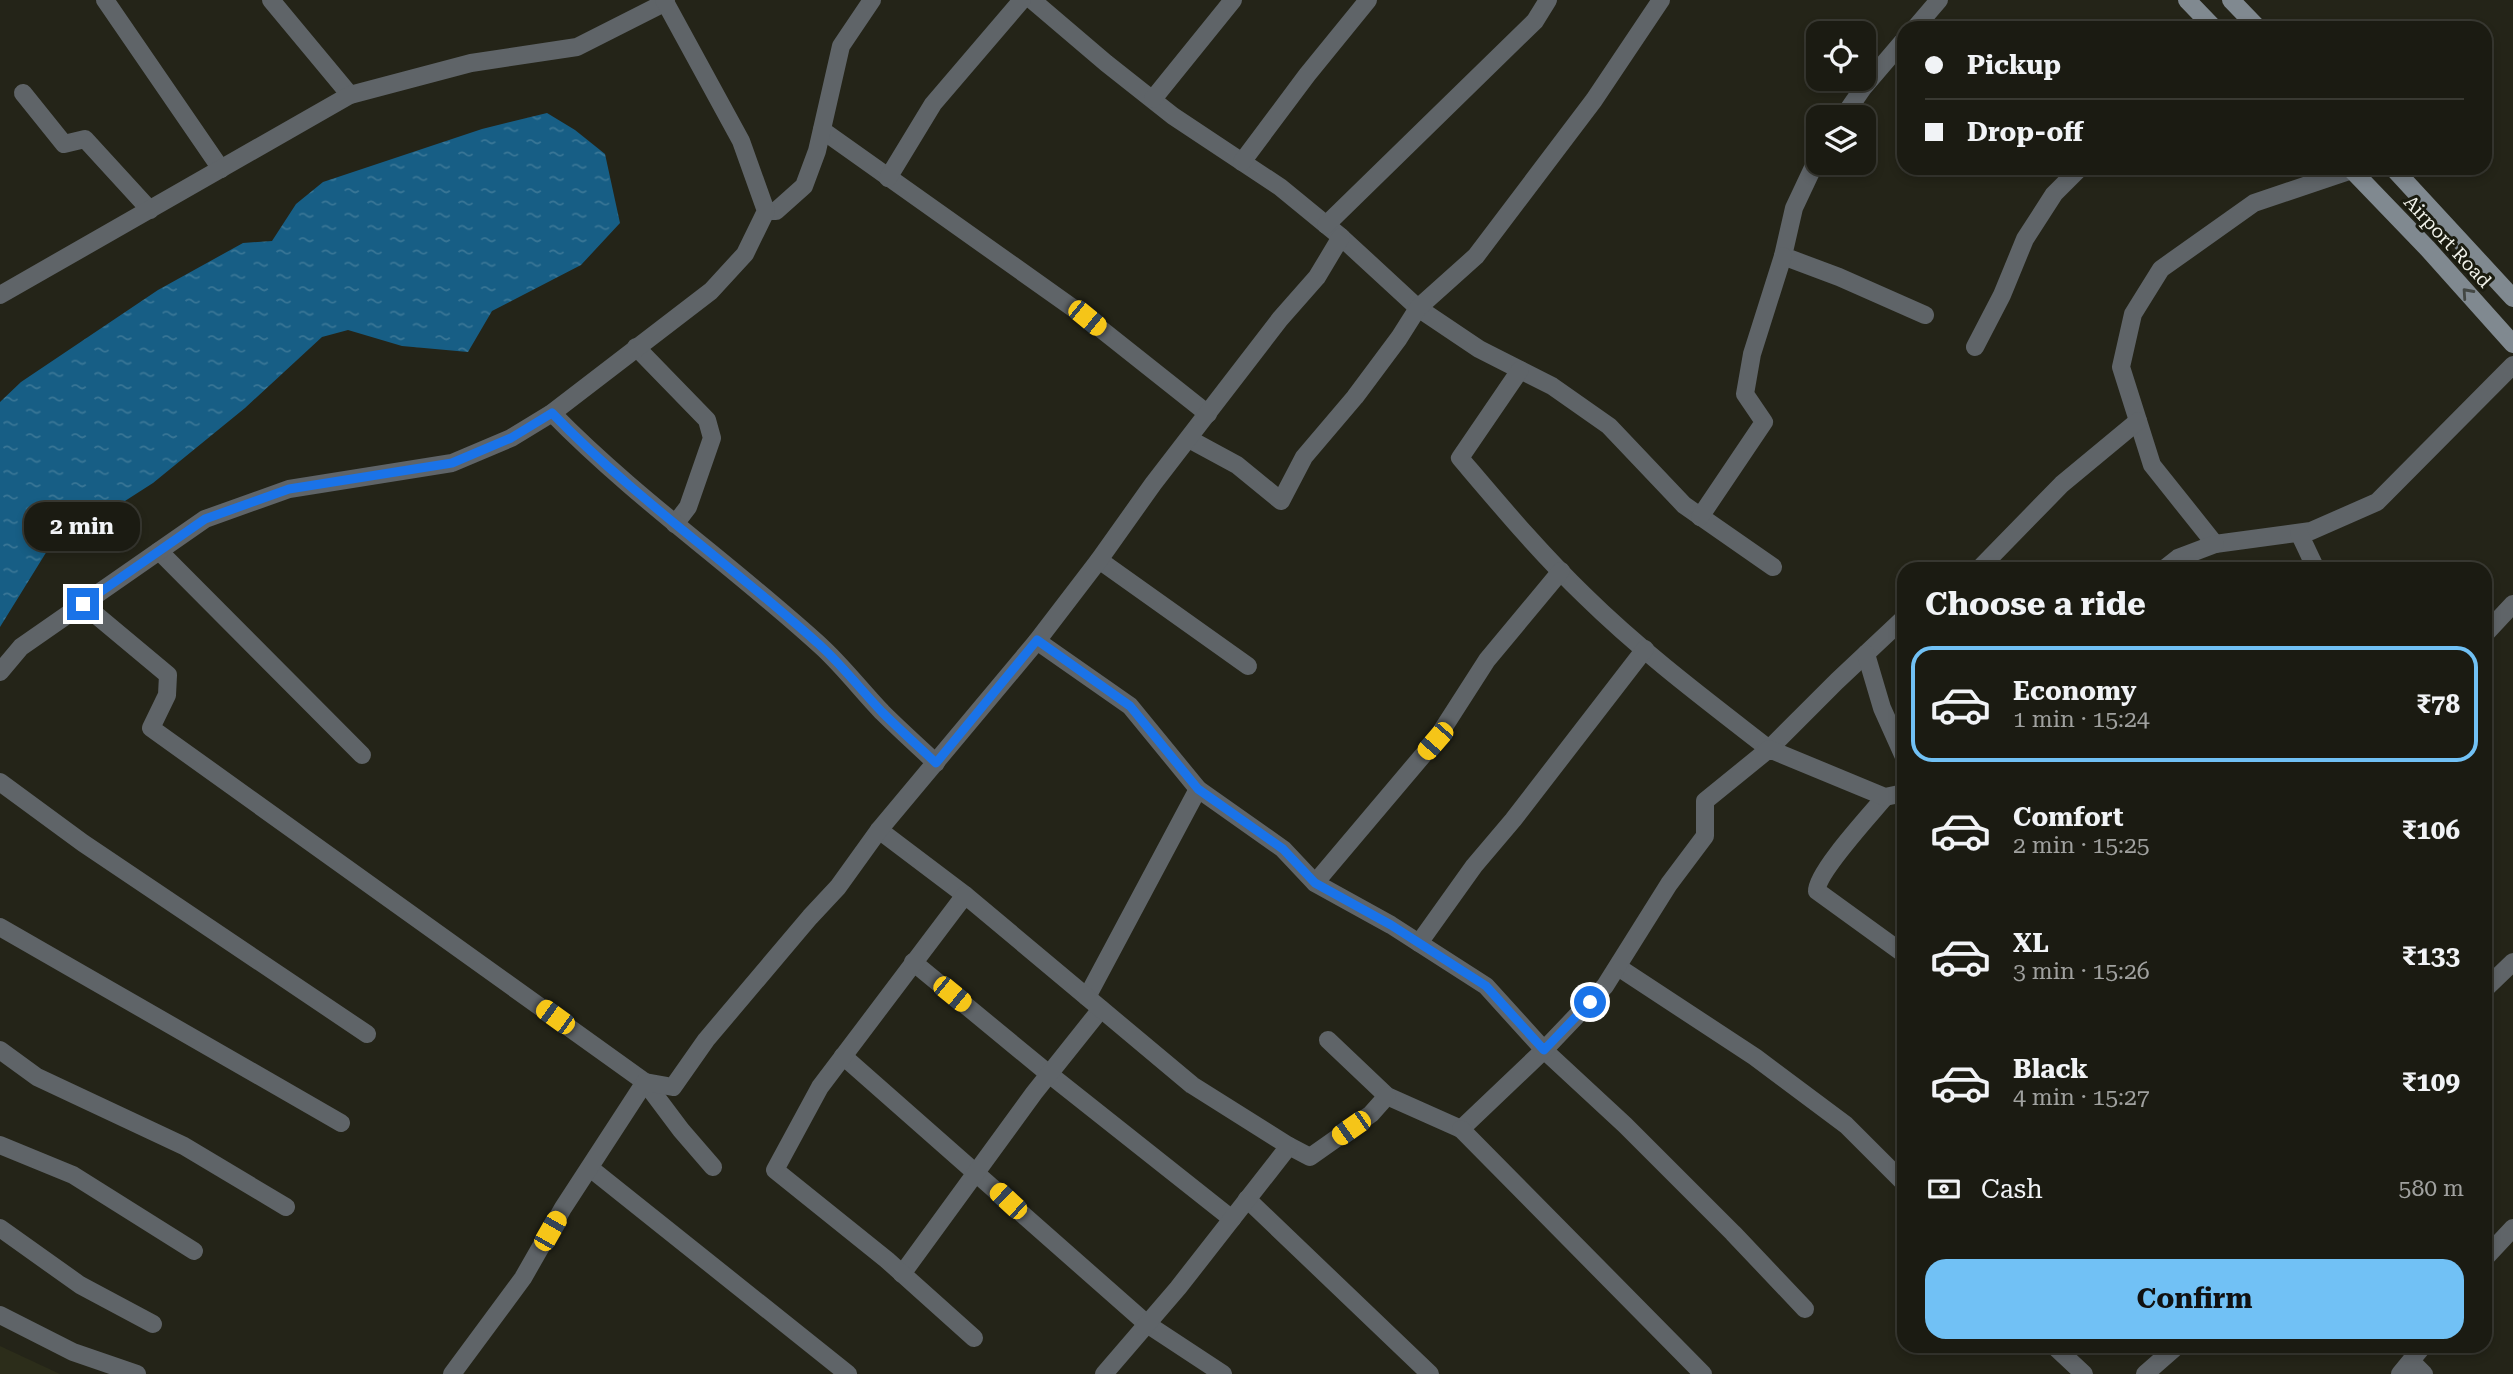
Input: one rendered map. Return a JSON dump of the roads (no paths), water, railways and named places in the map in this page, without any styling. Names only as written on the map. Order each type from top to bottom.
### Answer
[{"type":"main road","points":[[2187,0],[2207,21]]},
{"type":"main road","points":[[2231,0],[2251,21]]},
{"type":"main road","name":"Airport Road","points":[[2357,175],[2513,344]]},
{"type":"main road","name":"Airport Road","points":[[2399,175],[2513,298]]},
{"type":"street","points":[[105,0],[221,169]]},
{"type":"street","points":[[271,0],[350,95]]},
{"type":"street","points":[[766,211],[776,211],[804,186],[822,130],[841,46],[872,0]]},
{"type":"street","points":[[888,178],[933,104],[1022,0]]},
{"type":"street","points":[[1153,99],[1233,0]]},
{"type":"street","points":[[1242,162],[1322,55],[1368,0]]},
{"type":"street","points":[[1326,225],[1535,21],[1548,0]]},
{"type":"street","points":[[1189,439],[1237,465],[1281,501],[1304,457],[1355,397],[1418,308],[1476,256],[1594,100],[1661,0]]},
{"type":"street","points":[[1920,21],[1939,0]]},
{"type":"street","points":[[0,295],[350,95],[471,63],[577,47],[665,1],[741,141],[766,211],[746,254],[710,291],[552,413],[511,438],[452,463],[289,489],[205,519],[21,647],[0,672]]},
{"type":"street","points":[[1040,2],[1153,99],[1280,187],[1341,237],[1418,308],[1479,349],[1552,386],[1609,426],[1684,505],[1773,567]]},
{"type":"street","points":[[1851,105],[1897,48]]},
{"type":"street","points":[[23,93],[64,144],[85,139],[150,210]]},
{"type":"street","points":[[822,130],[1087,318],[1208,414]]},
{"type":"street","points":[[1700,517],[1764,422],[1745,394],[1752,354],[1783,256],[1794,208],[1810,175]]},
{"type":"street","points":[[1975,347],[2002,295],[2025,239],[2066,175]]},
{"type":"street","points":[[2216,544],[2152,464],[2121,367],[2133,314],[2161,269],[2254,203],[2334,175]]},
{"type":"street","points":[[645,1082],[673,1087],[706,1040],[838,887],[879,830],[1037,640],[1099,560],[1153,484],[1280,319],[1317,277],[1341,237]]},
{"type":"street","points":[[1783,256],[1926,314]]},
{"type":"street","points":[[636,347],[707,420],[712,438],[696,489],[688,507],[675,524]]},
{"type":"street","points":[[2173,562],[2216,544],[2311,531],[2377,502],[2513,365]]},
{"type":"street","points":[[1520,370],[1460,458],[1586,597],[1769,750],[1885,797],[1897,794]]},
{"type":"street","points":[[552,413],[611,470],[825,650],[936,763]]},
{"type":"street","points":[[1986,562],[2062,484],[2138,421]]},
{"type":"street","points":[[2299,533],[2313,562]]},
{"type":"street","points":[[159,551],[362,755]]},
{"type":"street","points":[[1099,560],[1248,666]]},
{"type":"street","points":[[1315,883],[1435,741],[1487,660],[1561,571]]},
{"type":"street","points":[[83,604],[168,675],[167,695],[152,727],[645,1082],[713,1167]]},
{"type":"street","points":[[2492,626],[2513,604]]},
{"type":"street","points":[[1461,1129],[1544,1050],[1605,986],[1669,884],[1705,836],[1705,801],[1769,750],[1897,625]]},
{"type":"street","points":[[1037,640],[1130,706],[1198,789],[1283,849],[1315,883],[1419,943],[1486,986],[1544,1050],[1625,1125],[1805,1309]]},
{"type":"street","points":[[1419,943],[1474,866],[1513,820],[1645,649]]},
{"type":"street","points":[[1866,654],[1882,708],[1897,741]]},
{"type":"street","points":[[0,782],[83,843],[367,1034]]},
{"type":"street","points":[[1087,997],[1198,789]]},
{"type":"street","points":[[1885,797],[1826,869],[1817,884],[1817,891],[1897,949]]},
{"type":"street","points":[[879,830],[965,895],[1192,1085],[1310,1157],[1371,1114],[1387,1096]]},
{"type":"street","points":[[965,895],[820,1087],[775,1170],[902,1274],[974,1338]]},
{"type":"street","points":[[0,927],[341,1123]]},
{"type":"street","points":[[913,962],[1232,1219]]},
{"type":"street","points":[[2492,982],[2513,962]]},
{"type":"street","points":[[1618,967],[1755,1057],[1846,1125],[1897,1176]]},
{"type":"street","points":[[902,1274],[1049,1074],[1101,1009]]},
{"type":"street","points":[[1328,1040],[1387,1096],[1461,1129],[1703,1374]]},
{"type":"street","points":[[0,1049],[37,1077],[184,1146],[286,1207]]},
{"type":"street","points":[[843,1056],[1147,1324],[1223,1374]]},
{"type":"street","points":[[452,1374],[523,1278],[645,1082]]},
{"type":"street","points":[[0,1145],[73,1175],[194,1251]]},
{"type":"street","points":[[1104,1374],[1289,1146]]},
{"type":"street","points":[[590,1168],[848,1374]]},
{"type":"street","points":[[1247,1199],[1427,1373]]},
{"type":"street","points":[[0,1228],[80,1285],[153,1324]]},
{"type":"street","points":[[2492,1250],[2513,1228]]},
{"type":"street","points":[[0,1315],[72,1352],[137,1374]]},
{"type":"street","points":[[2062,1353],[2084,1374]]},
{"type":"street","points":[[2145,1374],[2168,1353]]},
{"type":"street","points":[[2418,1353],[2406,1368],[2424,1374]]},
{"type":"water","points":[[547,113],[575,130],[605,154],[620,223],[581,265],[492,311],[468,352],[402,346],[348,330],[322,337],[245,408],[153,483],[47,551],[0,627],[0,402],[21,382],[158,290],[243,243],[272,241],[296,204],[323,182],[482,129]]}]
